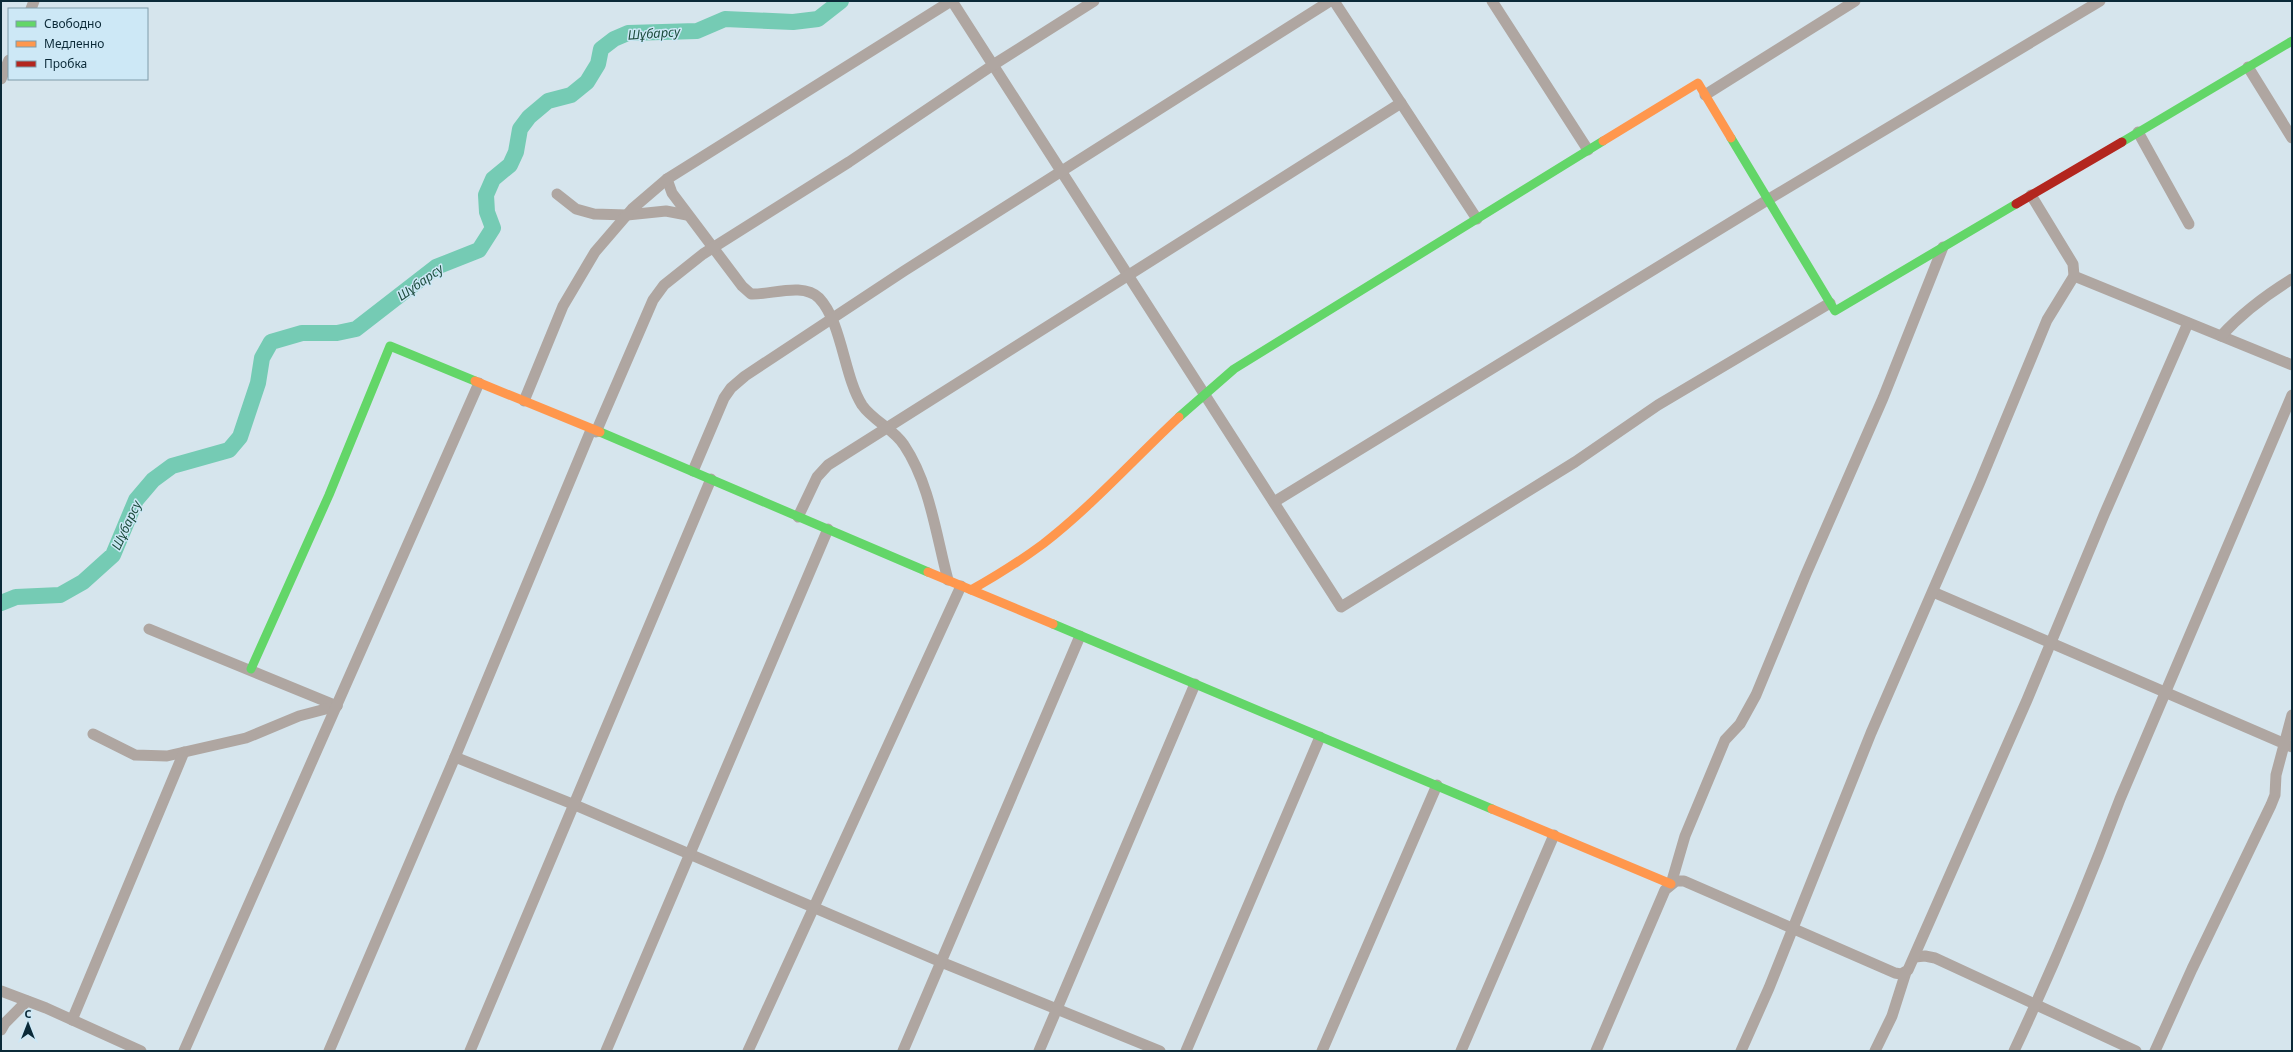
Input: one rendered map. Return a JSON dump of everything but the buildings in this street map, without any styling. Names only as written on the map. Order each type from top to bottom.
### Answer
[{"type":"street","points":[[524,402],[563,306],[595,252],[627,215],[668,179],[951,1],[1341,607],[1568,466],[1658,405],[1830,303]]},
{"type":"street","points":[[329,1051],[593,431],[653,300],[664,285],[713,248],[849,162],[993,65],[1094,1]]},
{"type":"street","points":[[692,471],[724,398],[731,388],[832,319],[1330,1]]},
{"type":"street","points":[[1334,1],[1477,219]]},
{"type":"street","points":[[1492,1],[1588,150]]},
{"type":"street","points":[[1705,95],[1855,1]]},
{"type":"street","points":[[1274,502],[1768,200],[2100,1]]},
{"type":"street","points":[[748,1051],[814,908],[966,588],[1000,576],[1084,511],[1204,392],[1234,369],[1698,83],[1835,311],[2292,41]]},
{"type":"street","points":[[1,79],[8,62]]},
{"type":"street","points":[[2248,67],[2292,138]]},
{"type":"street","points":[[798,517],[817,477],[828,465],[1128,277],[1401,103]]},
{"type":"street","points":[[2138,132],[2189,224]]},
{"type":"street","points":[[668,179],[672,193],[742,286],[751,294],[804,290],[818,298],[832,319],[862,405],[903,443],[916,468],[927,495],[948,580]]},
{"type":"street","points":[[557,194],[576,209],[588,212],[627,215],[666,211],[688,214]]},
{"type":"street","points":[[1741,1051],[1770,988],[1871,733],[1933,592],[2047,320],[2074,276],[2072,264],[2032,195]]},
{"type":"street","points":[[1672,884],[1685,836],[1725,740],[1740,724],[1756,695],[1806,574],[1883,398],[1943,247]]},
{"type":"street","points":[[2074,276],[2292,366]]},
{"type":"street","points":[[2221,336],[2238,319],[2292,279]]},
{"type":"street","points":[[1875,1051],[1892,1016],[1906,972],[1915,957],[2051,644],[2104,515],[2188,323]]},
{"type":"street","points":[[251,669],[329,495],[390,346],[692,471],[966,588],[1672,884]]},
{"type":"street","points":[[184,1051],[479,383]]},
{"type":"street","points":[[2014,1051],[2035,1006],[2097,860],[2120,799],[2167,693],[2292,395]]},
{"type":"street","points":[[470,1051],[575,805],[711,479]]},
{"type":"street","points":[[606,1051],[828,529]]},
{"type":"street","points":[[1933,592],[2288,745]]},
{"type":"street","points":[[149,629],[251,669],[337,706]]},
{"type":"street","points":[[902,1051],[1080,636]]},
{"type":"street","points":[[1039,1051],[1195,684]]},
{"type":"street","points":[[93,734],[135,755],[167,756],[246,738],[299,716],[337,706]]},
{"type":"street","points":[[2155,1051],[2192,969],[2271,805],[2275,795],[2276,775],[2288,745],[2292,715]]},
{"type":"street","points":[[1186,1051],[1320,737]]},
{"type":"street","points":[[72,1020],[184,752]]},
{"type":"street","points":[[455,756],[575,805],[941,962],[1058,1008],[1160,1051]]},
{"type":"street","points":[[1322,1051],[1437,786]]},
{"type":"street","points":[[1461,1051],[1554,835]]},
{"type":"street","points":[[1596,1051],[1665,890],[1676,881],[1684,882],[1793,927],[1895,973],[1906,972]]},
{"type":"street","points":[[1915,957],[1925,956],[1935,958],[2035,1006],[2136,1051]]},
{"type":"street","points":[[4,994],[27,1001],[141,1051]]},
{"type":"street","points":[[1,1030],[5,1023],[27,1001]]},
{"type":"waterway","name":"Шұбарсу","points":[[1,603],[16,597],[60,595],[83,582],[113,555],[136,500],[153,480],[172,466],[229,450],[240,437],[258,383],[262,358],[271,342],[302,333],[337,333],[356,329],[436,267],[479,250],[493,228],[487,212],[486,195],[493,179],[510,165],[516,152],[520,129],[529,117],[548,101],[571,95],[587,82],[598,64],[601,49],[614,39],[628,33],[697,31],[725,19],[793,22],[818,19],[841,1]]},
{"type":"traffic: fast","points":[[2122,142],[2292,41]]},
{"type":"traffic: fast","points":[[1731,138],[1835,311],[2016,204]]},
{"type":"traffic: fast","points":[[1179,417],[1234,369],[1603,141]]},
{"type":"traffic: fast","points":[[251,669],[329,495],[390,346],[475,381]]},
{"type":"traffic: fast","points":[[600,432],[928,572]]},
{"type":"traffic: fast","points":[[1053,624],[1492,809]]},
{"type":"traffic: slow","points":[[1603,141],[1698,83],[1731,138]]},
{"type":"traffic: slow","points":[[475,381],[600,432]]},
{"type":"traffic: slow","points":[[971,590],[999,574],[1043,544],[1079,514],[1179,417]]},
{"type":"traffic: slow","points":[[928,572],[1053,624]]},
{"type":"traffic: slow","points":[[1492,809],[1671,884]]},
{"type":"traffic: jam","points":[[2016,204],[2122,142]]}]
